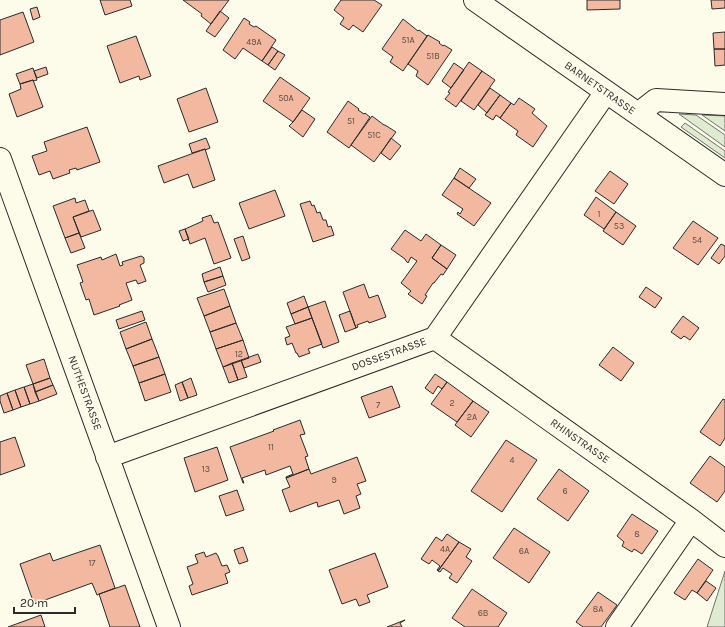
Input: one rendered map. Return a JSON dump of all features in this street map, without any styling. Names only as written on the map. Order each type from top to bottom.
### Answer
[{"type":"street","name":"BARNETSTRASSE","points":[[475,0],[725,175]]},
{"type":"street","name":"DOSSESTRASSE","points":[[108,456],[434,338],[606,92]]},
{"type":"street","points":[[638,114],[656,100],[725,104]]},
{"type":"street","name":"NUTHESTRASSE","points":[[0,159],[169,627]]},
{"type":"street","name":"RHINSTRASSE","points":[[434,338],[691,520],[725,546]]},
{"type":"street","points":[[617,627],[691,520]]},
{"type":"green space","points":[[679,114],[696,115],[725,135],[725,147]]},
{"type":"green space","points":[[702,115],[725,116],[725,131]]},
{"type":"green space","points":[[685,123],[725,151],[725,158],[681,127]]},
{"type":"green space","points":[[725,571],[725,627],[707,627]]},
{"type":"building","points":[[100,0],[130,0],[132,6],[105,15]]},
{"type":"building","points":[[183,0],[229,0],[211,24],[201,16],[202,14]]},
{"type":"building","points":[[341,0],[374,0],[382,5],[363,32],[353,25],[349,30],[340,24],[344,18],[334,10]]},
{"type":"building","points":[[587,0],[620,0],[620,9],[587,10]]},
{"type":"building","points":[[711,0],[725,0],[725,8],[712,9]]},
{"type":"building","points":[[37,7],[40,17],[33,20],[30,9]]},
{"type":"building","points":[[220,11],[229,18],[215,37],[206,31]]},
{"type":"building","points":[[23,12],[34,42],[0,55],[0,20]]},
{"type":"building","points":[[244,18],[250,22],[249,24],[254,27],[256,26],[276,40],[262,61],[243,48],[235,59],[223,50]]},
{"type":"building","points":[[403,19],[427,36],[403,71],[390,62],[393,57],[382,49]]},
{"type":"building","points":[[725,32],[725,49],[714,49],[713,33]]},
{"type":"building","points":[[428,35],[440,42],[439,43],[443,46],[444,45],[452,50],[428,85],[416,76],[418,71],[408,64]]},
{"type":"building","points":[[136,36],[151,76],[140,80],[139,76],[120,83],[107,46]]},
{"type":"building","points":[[272,47],[278,51],[268,65],[262,61]]},
{"type":"building","points":[[714,49],[725,49],[725,65],[715,66]]},
{"type":"building","points":[[278,51],[285,55],[275,70],[268,65]]},
{"type":"building","points":[[469,62],[482,71],[456,107],[445,99],[450,93],[448,92]]},
{"type":"building","points":[[454,63],[464,70],[451,88],[442,81]]},
{"type":"building","points":[[46,67],[48,74],[37,78],[34,71]]},
{"type":"building","points":[[33,68],[37,80],[20,84],[16,74]]},
{"type":"building","points":[[482,71],[495,80],[474,110],[461,101]]},
{"type":"building","points":[[280,77],[310,98],[293,122],[263,101]]},
{"type":"building","points":[[33,80],[43,107],[17,117],[9,94],[21,89],[20,84]]},
{"type":"building","points":[[206,88],[218,122],[189,132],[177,99]]},
{"type":"building","points":[[490,88],[500,95],[487,113],[478,105]]},
{"type":"building","points":[[500,95],[511,103],[500,118],[496,115],[493,120],[485,115]]},
{"type":"building","points":[[519,98],[535,109],[532,113],[547,126],[533,147],[516,135],[518,131],[500,118],[511,103],[514,105]]},
{"type":"building","points":[[348,101],[359,109],[358,110],[370,117],[349,148],[327,132]]},
{"type":"building","points":[[302,110],[315,119],[303,137],[289,126]]},
{"type":"building","points":[[372,116],[396,132],[374,162],[351,145]]},
{"type":"building","points":[[87,127],[100,162],[77,170],[76,168],[69,170],[70,173],[53,179],[50,171],[39,175],[32,156],[47,151],[44,142]]},
{"type":"building","points":[[206,138],[210,148],[192,153],[189,144]]},
{"type":"building","points":[[391,138],[401,146],[390,160],[381,153]]},
{"type":"building","points":[[205,149],[215,180],[193,188],[188,174],[164,183],[158,166]]},
{"type":"building","points":[[460,168],[476,179],[469,188],[454,178]]},
{"type":"building","points":[[610,171],[628,184],[614,204],[595,191]]},
{"type":"building","points":[[454,178],[491,203],[474,226],[457,214],[458,212],[460,214],[463,209],[442,195]]},
{"type":"building","points":[[275,190],[285,216],[249,229],[239,203]]},
{"type":"building","points":[[596,197],[616,212],[604,229],[584,215]]},
{"type":"building","points":[[75,198],[76,203],[85,200],[89,211],[73,217],[79,233],[65,238],[53,206]]},
{"type":"building","points":[[310,201],[312,206],[314,205],[317,213],[320,212],[323,220],[326,220],[328,227],[331,226],[334,235],[313,242],[300,204]]},
{"type":"building","points":[[93,210],[101,230],[81,237],[73,217]]},
{"type":"building","points":[[616,212],[636,226],[623,245],[603,231]]},
{"type":"building","points":[[211,215],[214,223],[218,222],[231,258],[214,264],[205,238],[190,244],[185,229],[203,221],[202,218]]},
{"type":"building","points":[[693,221],[718,238],[698,265],[673,248]]},
{"type":"building","points":[[185,229],[189,239],[183,241],[179,231]]},
{"type":"building","points":[[405,230],[421,241],[426,234],[441,245],[432,258],[447,269],[443,275],[441,274],[433,283],[425,295],[427,296],[422,304],[408,294],[411,291],[401,283],[417,261],[411,257],[408,263],[391,249]]},
{"type":"building","points":[[79,233],[85,248],[71,253],[65,238]]},
{"type":"building","points":[[243,236],[250,258],[242,261],[234,239]]},
{"type":"building","points":[[721,244],[725,246],[725,256],[719,264],[711,258]]},
{"type":"building","points":[[441,245],[456,255],[447,269],[432,258]]},
{"type":"building","points":[[116,254],[120,266],[123,265],[122,262],[141,256],[143,257],[144,263],[140,265],[146,281],[138,284],[136,280],[126,283],[132,300],[94,315],[89,299],[86,300],[80,283],[83,282],[77,265],[101,257],[102,260]]},
{"type":"building","points":[[220,267],[223,276],[204,282],[202,274]]},
{"type":"building","points":[[223,276],[226,285],[208,292],[204,282]]},
{"type":"building","points":[[364,284],[369,298],[378,295],[386,317],[369,323],[368,321],[357,325],[358,327],[356,328],[343,292]]},
{"type":"building","points":[[646,287],[662,298],[655,308],[639,297]]},
{"type":"building","points":[[224,289],[230,306],[204,316],[197,298]]},
{"type":"building","points":[[304,296],[308,307],[291,314],[287,303]]},
{"type":"building","points":[[325,301],[339,342],[323,348],[308,307]]},
{"type":"building","points":[[230,306],[236,323],[210,332],[204,316]]},
{"type":"building","points":[[308,307],[312,318],[295,324],[291,314]]},
{"type":"building","points":[[142,311],[145,320],[119,329],[116,320]]},
{"type":"building","points":[[350,311],[356,328],[345,332],[339,315]]},
{"type":"building","points":[[683,316],[699,328],[690,340],[684,336],[681,339],[671,332]]},
{"type":"building","points":[[312,318],[322,344],[308,349],[310,353],[299,357],[292,343],[287,345],[285,338],[290,336],[286,327]]},
{"type":"building","points":[[146,322],[152,339],[126,349],[120,332]]},
{"type":"building","points":[[236,323],[243,340],[216,349],[210,332]]},
{"type":"building","points":[[152,339],[159,357],[133,366],[126,349]]},
{"type":"building","points":[[243,340],[249,358],[223,367],[216,349]]},
{"type":"building","points":[[613,347],[634,363],[621,381],[599,365]]},
{"type":"building","points":[[258,354],[261,362],[244,368],[241,360]]},
{"type":"building","points":[[159,357],[165,374],[139,383],[133,366]]},
{"type":"building","points":[[44,359],[50,378],[33,384],[26,365]]},
{"type":"building","points":[[241,360],[247,377],[238,380],[232,363]]},
{"type":"building","points":[[232,363],[238,380],[229,383],[223,367]]},
{"type":"building","points":[[165,374],[171,392],[145,401],[139,383]]},
{"type":"building","points":[[435,374],[447,382],[442,389],[438,386],[433,394],[425,388]]},
{"type":"building","points":[[50,378],[53,385],[35,392],[33,384]]},
{"type":"building","points":[[191,378],[197,395],[188,398],[182,382]]},
{"type":"building","points":[[182,382],[188,398],[180,401],[175,385]]},
{"type":"building","points":[[447,382],[473,401],[457,422],[431,404]]},
{"type":"building","points":[[33,384],[39,401],[30,404],[24,387]]},
{"type":"building","points":[[53,385],[57,394],[39,401],[35,392]]},
{"type":"building","points":[[392,386],[400,407],[369,418],[361,397]]},
{"type":"building","points":[[24,387],[30,404],[21,407],[15,390]]},
{"type":"building","points":[[15,390],[21,407],[13,410],[7,393]]},
{"type":"building","points":[[7,393],[13,410],[4,413],[0,396]]},
{"type":"building","points":[[723,399],[725,400],[725,438],[720,446],[700,432]]},
{"type":"building","points":[[473,401],[489,412],[471,437],[455,425]]},
{"type":"building","points":[[300,420],[305,434],[300,435],[308,456],[305,457],[309,469],[286,478],[293,474],[290,466],[266,475],[265,470],[242,478],[243,483],[230,447]]},
{"type":"building","points":[[15,437],[25,466],[0,475],[0,442]]},
{"type":"building","points":[[506,440],[537,460],[502,512],[471,491]]},
{"type":"building","points":[[217,447],[228,480],[195,492],[184,458]]},
{"type":"building","points":[[710,456],[725,467],[725,491],[717,502],[690,483]]},
{"type":"building","points":[[357,457],[366,481],[357,484],[361,494],[356,496],[360,508],[344,514],[339,500],[318,507],[317,502],[290,512],[282,490],[290,487],[286,478],[309,469],[311,474]]},
{"type":"building","points":[[559,469],[589,491],[568,521],[537,499]]},
{"type":"building","points":[[237,490],[244,510],[226,516],[219,496]]},
{"type":"building","points":[[632,514],[658,531],[642,554],[634,549],[632,552],[622,546],[624,542],[617,536]]},
{"type":"building","points":[[514,528],[550,552],[529,583],[493,558]]},
{"type":"building","points":[[447,534],[459,542],[438,571],[437,570],[440,566],[432,560],[429,564],[421,559],[436,537],[442,541]]},
{"type":"building","points":[[459,542],[471,549],[466,557],[472,561],[457,583],[449,578],[452,574],[443,568],[440,572],[438,571]]},
{"type":"building","points":[[100,545],[115,588],[97,595],[92,583],[34,604],[20,564],[50,553],[53,561]]},
{"type":"building","points":[[243,547],[248,561],[239,564],[234,550]]},
{"type":"building","points":[[204,552],[206,557],[216,553],[222,566],[227,565],[230,572],[225,574],[228,583],[192,595],[189,586],[193,584],[187,567],[198,563],[195,555]]},
{"type":"building","points":[[375,553],[388,587],[367,595],[370,602],[359,606],[356,599],[342,604],[329,570]]},
{"type":"building","points":[[698,559],[713,570],[697,593],[692,590],[685,600],[674,593]]},
{"type":"building","points":[[706,581],[716,588],[707,601],[697,593]]},
{"type":"building","points":[[125,585],[140,627],[110,627],[99,594]]},
{"type":"building","points":[[472,589],[507,613],[498,627],[465,627],[452,618]]},
{"type":"building","points":[[598,592],[617,605],[601,627],[583,627],[576,622]]},
{"type":"building","points":[[41,615],[45,627],[8,627]]},
{"type":"building","points":[[405,620],[400,623],[402,627],[387,627]]}]
